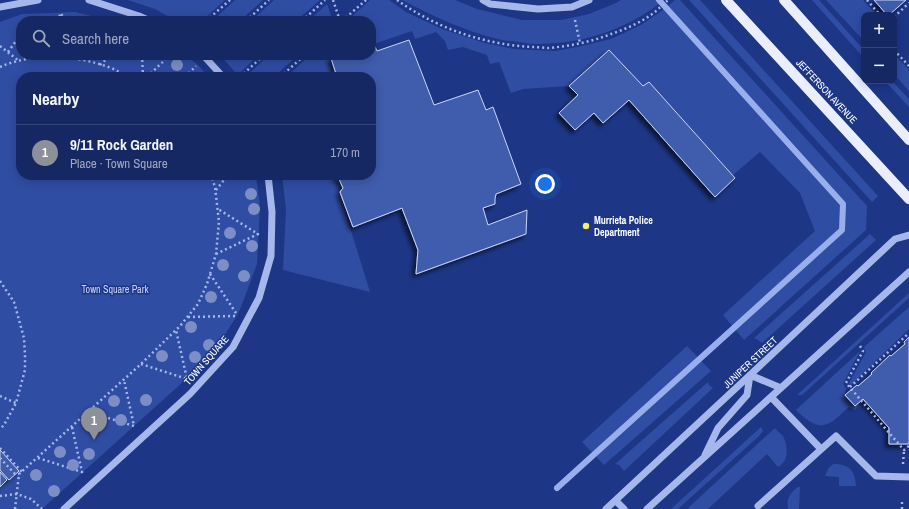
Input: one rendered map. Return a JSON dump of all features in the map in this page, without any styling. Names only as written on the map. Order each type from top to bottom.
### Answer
[{"type":"main road","name":"JEFFERSON AVENUE","points":[[726,0],[909,199]]},
{"type":"main road","points":[[784,0],[909,140]]},
{"type":"street","points":[[0,7],[38,0]]},
{"type":"street","points":[[89,0],[139,16]]},
{"type":"street","points":[[483,0],[490,4],[538,10],[572,7],[588,0]]},
{"type":"street","points":[[208,60],[218,72]]},
{"type":"street","name":"TOWN SQUARE","points":[[64,509],[190,394],[233,347],[259,298],[271,256],[272,212],[269,180]]},
{"type":"street","name":"JUNIPER STREET","points":[[606,509],[895,239],[909,235]]},
{"type":"street","points":[[647,509],[909,272]]},
{"type":"street","points":[[703,459],[718,428],[747,395],[750,375],[781,388]]},
{"type":"street","points":[[771,397],[821,449]]},
{"type":"street","points":[[758,508],[836,436],[876,476],[909,477]]},
{"type":"street","points":[[616,501],[624,509]]},
{"type":"path","points":[[212,16],[230,0]]},
{"type":"path","points":[[251,16],[269,0]]},
{"type":"path","points":[[307,16],[325,0]]},
{"type":"path","points":[[333,0],[339,16]]},
{"type":"path","points":[[347,16],[366,0]]},
{"type":"path","points":[[396,0],[435,22],[474,38],[522,47],[548,48],[597,40],[627,29],[654,13],[668,0]]},
{"type":"path","points":[[867,0],[877,12]]},
{"type":"path","points":[[897,13],[909,3]]},
{"type":"path","points":[[574,18],[580,43]]},
{"type":"path","points":[[8,52],[16,41]]},
{"type":"path","points":[[0,46],[16,59]]},
{"type":"path","points":[[897,53],[909,66]]},
{"type":"path","points":[[0,67],[22,60]]},
{"type":"path","points":[[83,60],[112,68],[119,72]]},
{"type":"path","points":[[100,65],[106,60]]},
{"type":"path","points":[[142,60],[143,72]]},
{"type":"path","points":[[152,72],[165,60]]},
{"type":"path","points":[[245,72],[259,60]]},
{"type":"path","points":[[286,72],[299,60]]},
{"type":"path","points":[[0,458],[15,474],[22,472],[141,364],[176,330],[198,304],[207,284],[216,254],[219,222],[216,190],[213,180]]},
{"type":"path","points":[[216,190],[224,180]]},
{"type":"path","points":[[216,254],[258,234],[218,209]]},
{"type":"path","points":[[187,316],[237,316],[210,274]]},
{"type":"path","points":[[0,281],[14,302],[24,338],[25,370],[16,404],[4,425],[0,429]]},
{"type":"path","points":[[141,364],[187,379],[176,330]]},
{"type":"path","points":[[850,387],[909,333]]},
{"type":"path","points":[[860,346],[863,351],[846,383],[904,450],[903,471]]},
{"type":"path","points":[[89,412],[134,426],[124,380]]},
{"type":"path","points":[[0,396],[16,404]]},
{"type":"path","points":[[37,458],[82,472],[72,427]]},
{"type":"path","points":[[904,450],[909,446]]},
{"type":"path","points":[[0,448],[22,472]]},
{"type":"path","points":[[16,509],[19,474]]},
{"type":"path","points":[[0,496],[17,494],[31,499],[42,509]]},
{"type":"path","points":[[902,500],[902,509]]},
{"type":"green space","points":[[128,0],[225,0],[207,16],[167,16],[155,9]]},
{"type":"green space","points":[[235,0],[263,0],[245,16],[217,16]]},
{"type":"green space","points":[[274,0],[320,0],[302,16],[256,16]]},
{"type":"green space","points":[[370,0],[389,0],[406,12],[442,29],[485,43],[514,49],[555,51],[611,39],[641,25],[675,0],[680,0],[867,206],[866,230],[744,340],[723,315],[815,231],[800,193],[760,152],[733,175],[649,83],[643,86],[609,50],[569,86],[523,89],[511,93],[499,62],[490,64],[487,55],[463,47],[448,50],[445,41],[436,32],[415,39],[412,31],[376,43],[376,16],[352,16]]},
{"type":"green space","points":[[402,0],[455,0],[477,9],[522,20],[561,20],[589,14],[621,0],[664,0],[636,19],[604,33],[571,41],[530,44],[503,40],[473,32]]},
{"type":"green space","points":[[689,0],[700,0],[878,196],[872,202]]},
{"type":"green space","points":[[812,0],[819,0],[861,47],[861,55]]},
{"type":"green space","points":[[826,0],[863,0],[874,12],[861,12],[861,38]]},
{"type":"green space","points":[[327,4],[331,16],[314,16]]},
{"type":"green space","name":"Town Square Park","points":[[75,12],[91,16],[16,16],[22,14]]},
{"type":"green space","name":"Town Square Park","points":[[16,16],[16,60],[192,60],[204,72],[16,72],[16,180],[257,180],[260,207],[257,264],[241,307],[216,348],[194,372],[42,509],[0,509],[0,22]]},
{"type":"green space","points":[[897,57],[909,70],[909,91],[897,77]]},
{"type":"green space","points":[[224,60],[254,60],[241,72],[235,72]]},
{"type":"green space","points":[[264,60],[293,60],[279,72],[250,72]]},
{"type":"green space","points":[[305,60],[330,60],[334,72],[291,72]]},
{"type":"green space","points":[[888,84],[895,84],[909,99],[909,107]]},
{"type":"green space","points":[[283,180],[338,180],[341,187],[339,192],[370,292],[283,270],[286,209]]},
{"type":"green space","points":[[870,234],[876,240],[762,343],[754,338]]},
{"type":"green space","points":[[909,293],[909,298],[802,395],[797,395]]},
{"type":"green space","points":[[909,307],[909,329],[851,385],[849,383],[866,352],[864,347]]},
{"type":"green space","points":[[687,346],[711,371],[604,465],[582,442]]},
{"type":"green space","points":[[860,351],[843,384],[846,388],[845,395],[855,406],[860,405],[855,410],[849,407],[836,419],[827,424],[817,425],[803,417],[796,410]]},
{"type":"green space","points":[[708,382],[713,388],[624,471],[619,465],[615,464]]},
{"type":"green space","points":[[761,427],[763,431],[759,436],[678,509],[671,509]]},
{"type":"green space","points":[[775,428],[782,435],[785,441],[786,457],[781,465],[778,467],[767,454],[708,509],[688,508]]},
{"type":"green space","points":[[833,464],[843,465],[850,469],[853,472],[856,486],[839,486],[839,477],[825,476],[828,469]]},
{"type":"green space","points":[[798,487],[800,487],[799,509],[788,509],[789,496]]},
{"type":"building","points":[[874,0],[906,0],[892,12],[884,12]]},
{"type":"building","points":[[409,40],[434,105],[478,90],[486,110],[493,107],[521,184],[496,194],[495,204],[483,208],[488,225],[527,210],[526,234],[416,274],[418,250],[402,208],[353,227],[340,192],[343,188],[339,180],[376,180],[376,72],[335,72],[332,60],[376,60],[376,49],[377,51]]},
{"type":"building","points":[[609,50],[643,86],[649,82],[735,178],[715,197],[629,100],[603,123],[594,113],[575,130],[559,113],[578,95],[569,86]]},
{"type":"building","points":[[909,337],[909,444],[889,444],[889,428],[863,399],[855,406],[845,395],[872,374],[871,373],[890,355],[891,356],[905,344],[904,342]]},
{"type":"building","points":[[0,450],[19,471],[9,480],[0,470]]},
{"type":"building","points":[[0,472],[7,480],[0,487]]},
{"type":"waterway","points":[[557,488],[842,230],[843,204],[659,0]]},
{"type":"place","name":"Murrieta Police Department","points":[[586,226]]},
{"type":"place","name":"9/11 Rock Garden","points":[[94,440]]}]
